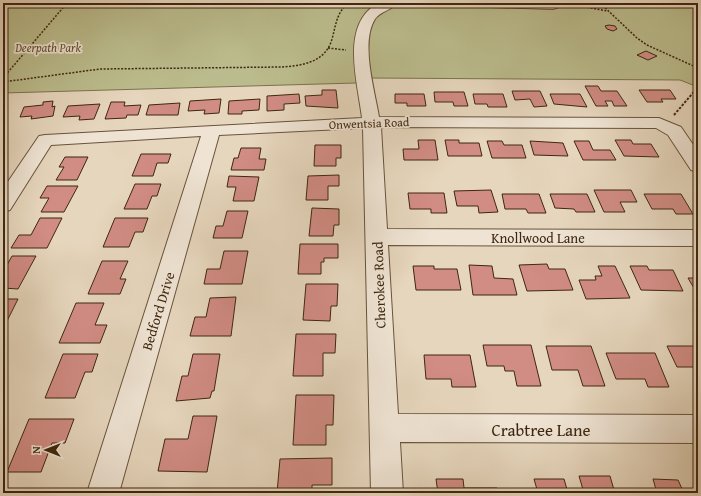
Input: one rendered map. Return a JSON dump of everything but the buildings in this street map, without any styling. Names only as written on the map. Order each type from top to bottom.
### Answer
[{"type":"street","name":"Cherokee Road","points":[[387,493],[373,122],[364,78],[361,53],[363,33],[367,18],[379,7],[391,3]]},
{"type":"street","points":[[490,3],[553,5],[556,3]]},
{"type":"street","name":"Onwentsia Road","points":[[3,205],[45,140],[373,122],[662,125]]},
{"type":"street","points":[[662,125],[675,131],[698,166]]},
{"type":"street","name":"Bedford Drive","points":[[103,493],[212,130]]},
{"type":"street","name":"Knollwood Lane","points":[[378,237],[698,238]]},
{"type":"street","name":"Crabtree Lane","points":[[384,428],[698,429]]},
{"type":"path","points":[[3,78],[67,3]]},
{"type":"path","points":[[3,82],[25,81],[98,70],[298,65],[311,61],[326,52],[330,44],[338,12],[348,3]]},
{"type":"path","points":[[600,3],[637,38],[647,45],[698,68]]},
{"type":"path","points":[[568,4],[609,12]]},
{"type":"path","points":[[662,125],[698,87]]},
{"type":"green space","name":"Deerpath Park","points":[[3,3],[698,3],[698,87],[680,80],[369,78],[356,83],[3,93]]}]
